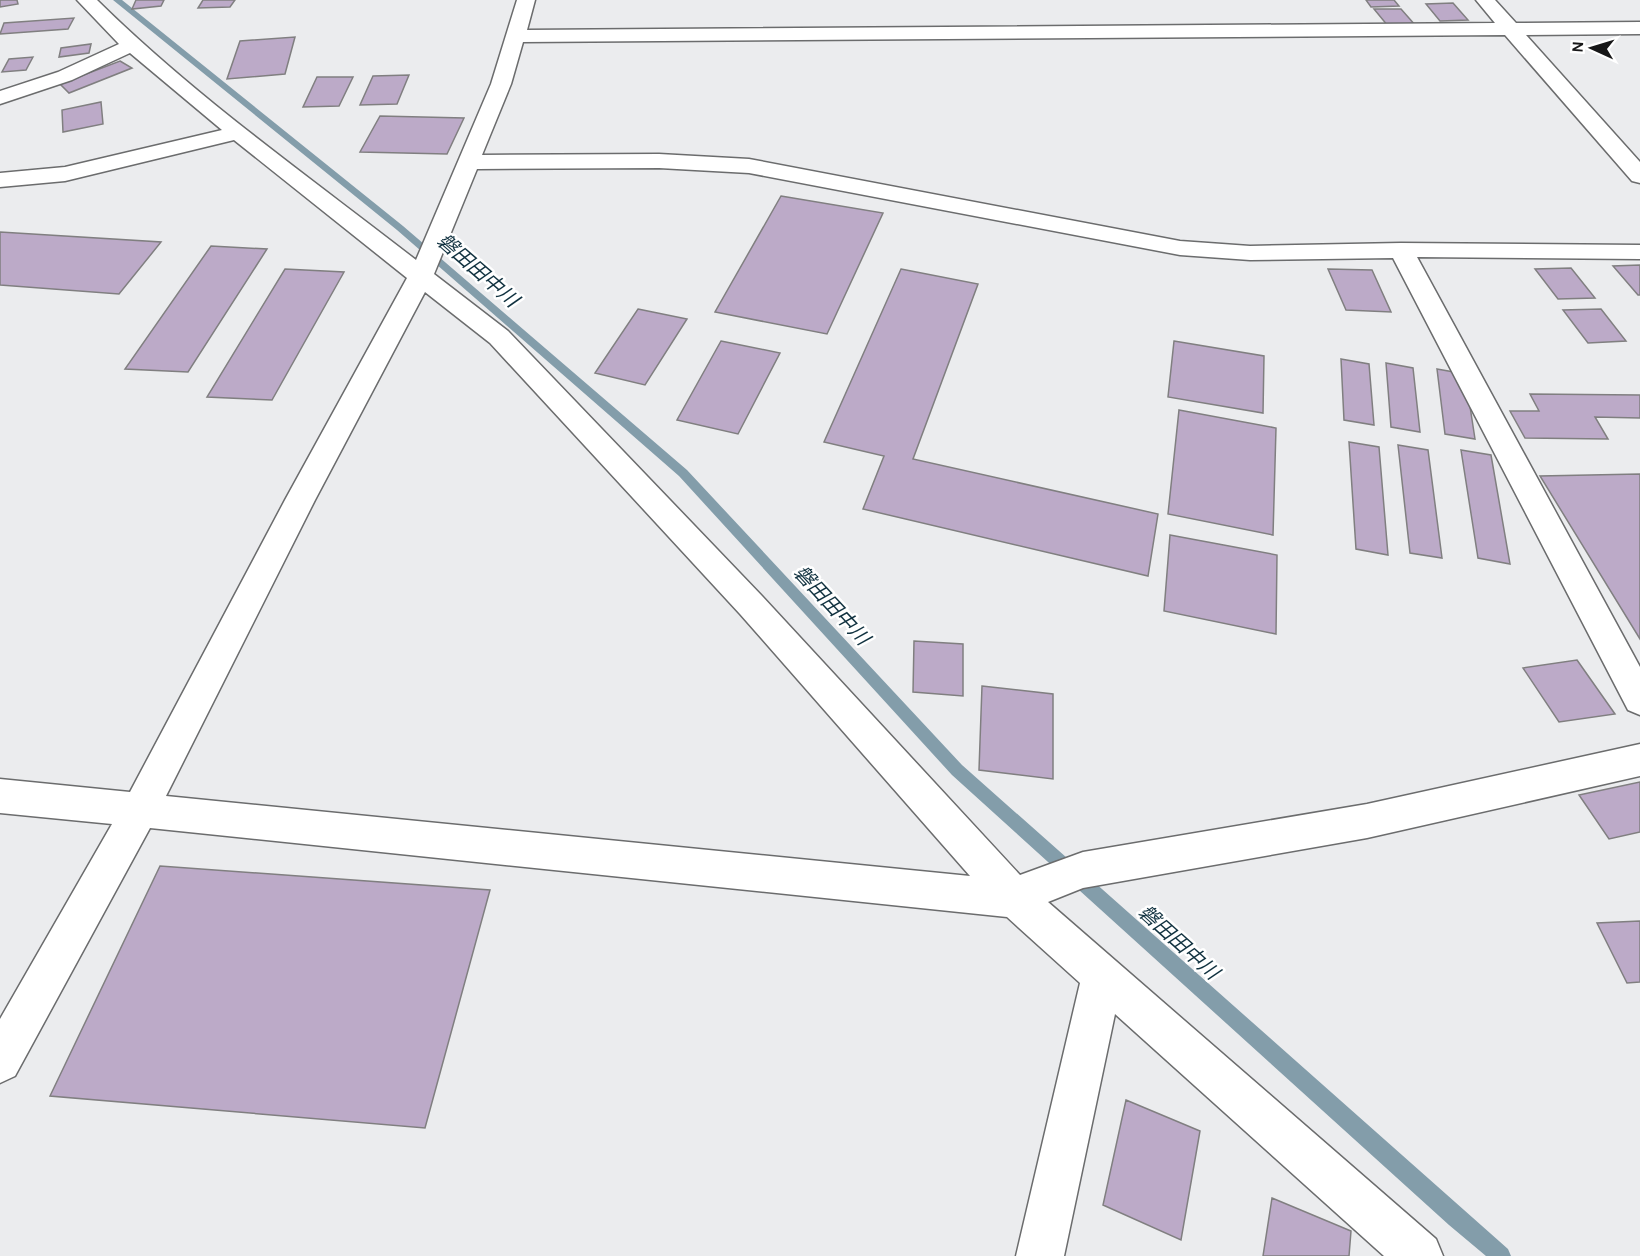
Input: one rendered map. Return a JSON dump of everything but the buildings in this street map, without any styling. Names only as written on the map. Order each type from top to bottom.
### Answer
[{"type":"street","points":[[86,0],[132,45],[238,133],[422,274],[507,345],[752,605],[1016,899],[1102,978],[1419,1256]]},
{"type":"street","points":[[0,1061],[140,810],[300,500],[422,274],[501,84],[526,0]]},
{"type":"street","points":[[1485,0],[1640,176]]},
{"type":"street","points":[[514,36],[1640,28]]},
{"type":"street","points":[[0,98],[65,76],[132,45]]},
{"type":"street","points":[[0,180],[65,174],[238,133]]},
{"type":"street","points":[[470,162],[659,161],[749,166],[1180,248],[1250,253],[1401,250],[1640,252]]},
{"type":"street","points":[[1401,250],[1640,700]]},
{"type":"street","points":[[0,796],[1016,899],[1039,886],[1083,870],[1367,821],[1640,760]]},
{"type":"street","points":[[1040,1256],[1102,978]]},
{"type":"waterway","name":"磐田田中川","points":[[117,0],[400,228],[683,473],[957,770],[1501,1256]]}]
